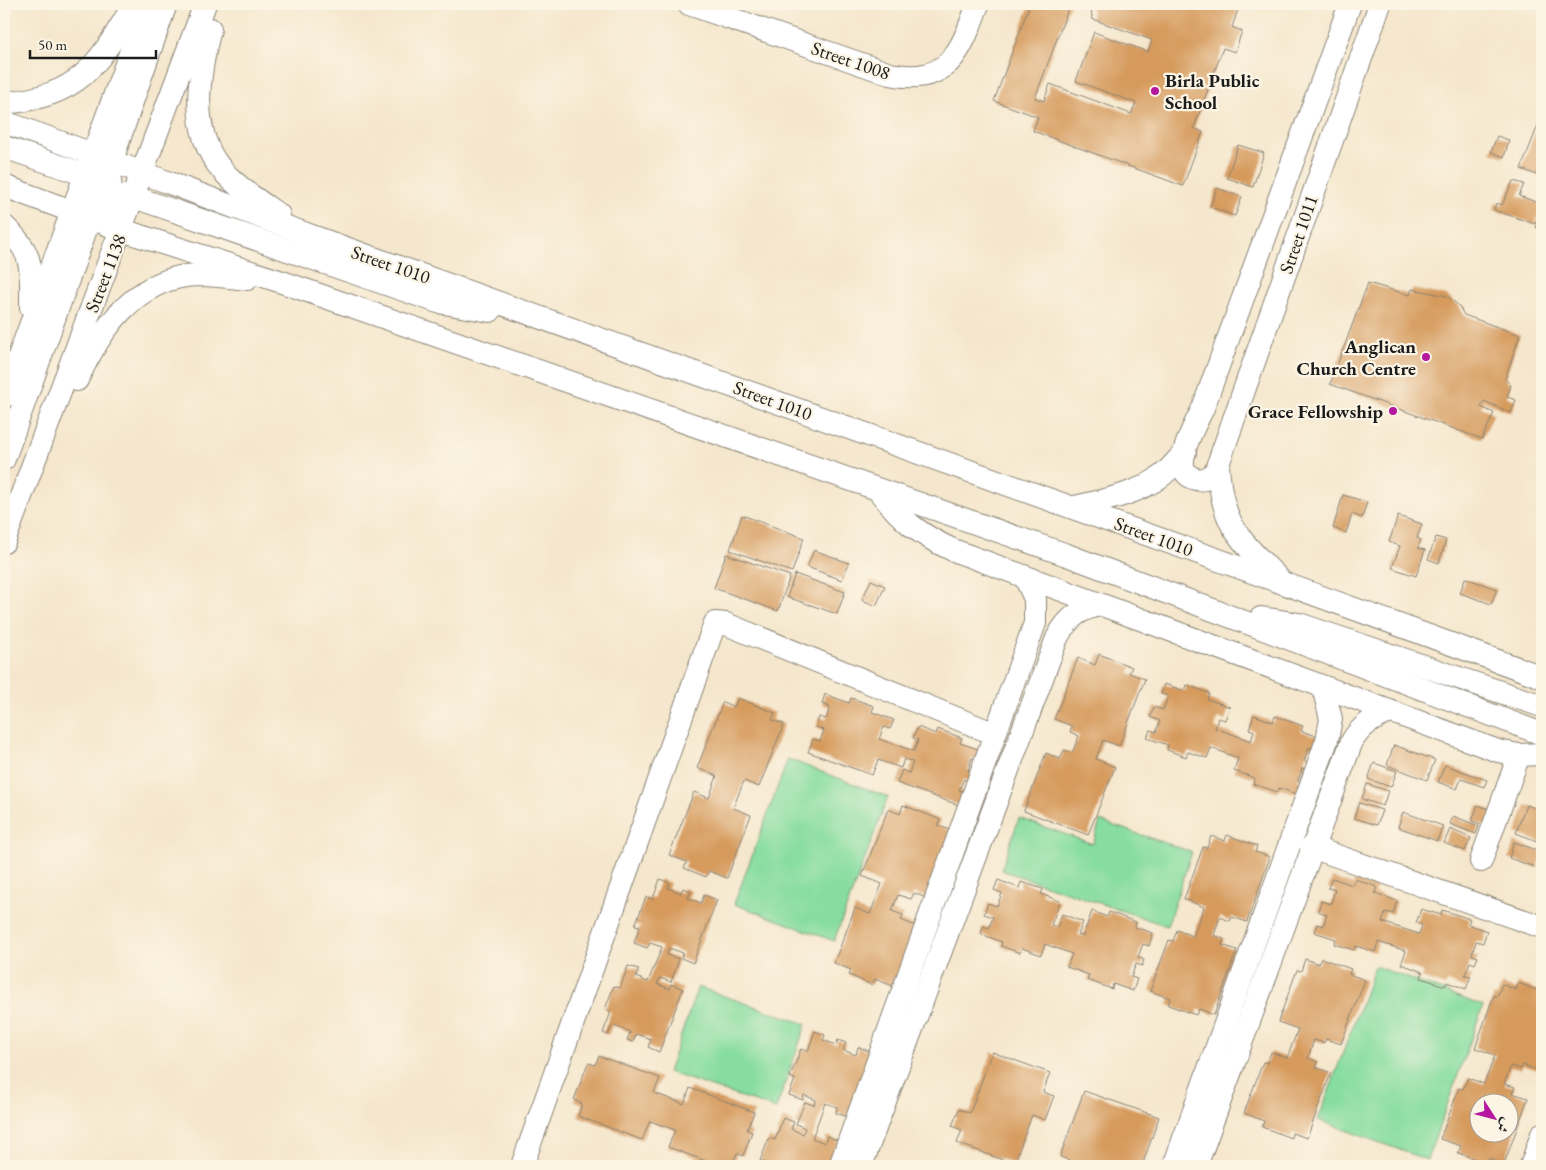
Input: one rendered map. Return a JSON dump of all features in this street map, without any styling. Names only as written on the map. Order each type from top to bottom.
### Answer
[{"type":"street","points":[[4,103],[23,101],[70,86],[104,55],[134,4]]},
{"type":"street","points":[[4,397],[29,326],[97,185],[148,4]]},
{"type":"street","points":[[4,459],[97,185],[166,4]]},
{"type":"street","name":"Street 1138","points":[[4,542],[206,4]]},
{"type":"street","points":[[217,4],[198,84],[205,139],[221,169],[233,180],[309,235]]},
{"type":"street","name":"Street 1008","points":[[689,4],[890,74],[914,77],[938,71],[956,56],[962,46],[978,4]]},
{"type":"street","name":"Street 1011","points":[[1350,4],[1203,408],[1182,457],[1183,468],[1186,474],[1196,479],[1208,478],[1216,470],[1380,4]]},
{"type":"street","points":[[4,122],[97,185],[122,230],[282,282],[1067,555],[1542,734]]},
{"type":"street","points":[[4,147],[97,185],[438,302],[548,320]]},
{"type":"street","points":[[4,186],[97,185],[121,180],[144,172]]},
{"type":"street","name":"Street 1010","points":[[144,172],[309,235],[1282,581],[1542,677]]},
{"type":"street","points":[[4,226],[14,234],[29,255],[29,326],[7,351],[4,360]]},
{"type":"street","points":[[19,500],[81,370],[113,319],[132,300],[165,282],[195,275],[282,282]]},
{"type":"street","name":"Street 1011","points":[[1075,507],[1126,495],[1145,486],[1161,477],[1185,452]]},
{"type":"street","name":"Street 1011","points":[[1218,464],[1220,493],[1226,517],[1241,540],[1282,581]]},
{"type":"street","points":[[879,491],[911,527],[931,540],[1323,688],[1498,751],[1519,755],[1542,754]]},
{"type":"street","points":[[840,1166],[1031,635],[1036,611],[1035,599],[1025,577]]},
{"type":"street","points":[[861,1166],[1062,628],[1079,612],[1100,604]]},
{"type":"street","points":[[1233,618],[1270,619],[1299,624],[1542,706]]},
{"type":"street","points":[[522,1166],[715,623],[726,624],[995,734]]},
{"type":"street","points":[[1031,635],[1041,632],[1046,633],[1054,647]]},
{"type":"street","points":[[1174,1166],[1327,740],[1330,708],[1323,688]]},
{"type":"street","points":[[1196,1166],[1349,749],[1364,726],[1371,720],[1391,712]]},
{"type":"street","points":[[1327,740],[1342,742],[1349,749]]},
{"type":"street","points":[[1481,861],[1519,755]]},
{"type":"street","points":[[1312,847],[1542,927]]},
{"type":"street","points":[[1531,1166],[1542,1134]]},
{"type":"green space","points":[[788,759],[888,797],[834,941],[734,904]]},
{"type":"green space","points":[[1019,818],[1093,844],[1100,821],[1192,852],[1167,926],[1001,870]]},
{"type":"green space","points":[[1375,966],[1483,1006],[1427,1160],[1318,1120]]},
{"type":"green space","points":[[698,987],[806,1024],[776,1109],[668,1072]]},
{"type":"building","name":"Birla Public School","points":[[1030,4],[1070,4],[1035,98],[1044,101],[1050,84],[1131,114],[1136,103],[1076,81],[1094,32],[1148,52],[1152,40],[1092,19],[1091,4],[1240,4],[1232,27],[1242,31],[1235,52],[1223,48],[1194,128],[1203,132],[1183,186],[1033,131],[1038,117],[994,101]]},
{"type":"building","points":[[1542,115],[1542,177],[1521,169]]},
{"type":"building","points":[[1497,136],[1509,140],[1504,157],[1491,152]]},
{"type":"building","points":[[1238,145],[1264,153],[1253,187],[1227,178]]},
{"type":"building","points":[[1513,181],[1524,184],[1519,196],[1542,204],[1535,224],[1494,210],[1496,203],[1502,205]]},
{"type":"building","points":[[1217,188],[1242,197],[1235,216],[1210,207]]},
{"type":"building","points":[[1542,211],[1542,230],[1536,227]]},
{"type":"building","name":"Anglican Church Centre","points":[[1368,283],[1410,295],[1412,289],[1447,296],[1459,306],[1464,315],[1520,335],[1505,379],[1511,385],[1507,397],[1516,400],[1511,413],[1484,401],[1481,407],[1494,413],[1482,439],[1330,384]]},
{"type":"building","points":[[1343,495],[1367,502],[1362,518],[1352,514],[1346,533],[1333,528]]},
{"type":"building","points":[[742,515],[804,538],[792,572],[730,550]]},
{"type":"building","points":[[1398,516],[1422,524],[1417,538],[1421,540],[1418,548],[1425,550],[1416,576],[1392,568],[1400,546],[1389,542]]},
{"type":"building","points":[[1436,537],[1446,540],[1439,563],[1428,559]]},
{"type":"building","points":[[814,550],[849,563],[842,580],[807,567]]},
{"type":"building","points":[[726,554],[790,576],[778,611],[714,588]]},
{"type":"building","points":[[795,574],[845,592],[837,614],[787,597]]},
{"type":"building","points":[[1465,578],[1497,589],[1491,604],[1460,593]]},
{"type":"building","points":[[871,580],[885,586],[876,606],[862,600]]},
{"type":"building","points":[[1099,654],[1132,667],[1129,673],[1145,679],[1119,746],[1103,740],[1096,759],[1115,767],[1088,835],[1024,811],[1046,753],[1060,759],[1064,750],[1072,753],[1079,736],[1070,732],[1072,726],[1054,719],[1078,658],[1095,665]]},
{"type":"building","points":[[1164,684],[1185,691],[1187,685],[1209,693],[1207,699],[1230,707],[1225,720],[1218,718],[1215,728],[1251,741],[1254,731],[1249,729],[1254,715],[1273,722],[1275,716],[1303,726],[1301,731],[1320,737],[1315,750],[1309,747],[1304,761],[1310,763],[1308,770],[1302,768],[1298,781],[1303,783],[1299,795],[1279,788],[1278,792],[1253,784],[1255,778],[1234,771],[1238,758],[1211,748],[1207,758],[1188,752],[1186,757],[1167,750],[1168,745],[1147,738],[1150,730],[1156,732],[1160,721],[1150,717],[1154,707],[1163,710],[1168,696],[1161,694]]},
{"type":"building","points":[[825,694],[849,703],[851,698],[874,706],[872,712],[894,720],[890,729],[884,727],[879,739],[914,751],[918,740],[913,738],[918,727],[936,734],[938,729],[962,738],[960,743],[981,750],[978,759],[972,758],[968,770],[974,773],[970,782],[964,779],[959,790],[966,793],[961,806],[897,783],[902,770],[909,773],[913,762],[904,759],[901,768],[878,760],[872,775],[808,752],[813,739],[820,741],[824,730],[816,727],[819,717],[826,719],[830,707],[822,704]]},
{"type":"building","points":[[738,698],[775,713],[772,720],[784,724],[759,787],[744,781],[733,808],[751,815],[727,878],[709,871],[706,877],[684,868],[687,862],[669,855],[694,792],[709,798],[717,776],[697,768],[723,702],[734,707]]},
{"type":"building","points":[[1394,745],[1435,760],[1427,780],[1387,765]]},
{"type":"building","points":[[1374,763],[1397,771],[1391,787],[1368,779]]},
{"type":"building","points":[[1445,765],[1487,780],[1484,787],[1461,779],[1457,789],[1438,782]]},
{"type":"building","points":[[1367,784],[1388,791],[1383,806],[1362,799]]},
{"type":"building","points":[[1359,803],[1382,810],[1377,825],[1354,818]]},
{"type":"building","points":[[903,805],[941,820],[938,825],[954,832],[928,899],[914,893],[911,899],[898,895],[892,911],[903,915],[901,920],[916,926],[893,986],[875,979],[872,985],[849,975],[851,970],[834,963],[855,908],[870,914],[882,884],[862,876],[888,809],[900,814]]},
{"type":"building","points":[[1478,805],[1498,813],[1492,828],[1472,821]]},
{"type":"building","points":[[1526,805],[1542,810],[1542,843],[1516,833]]},
{"type":"building","points":[[1403,812],[1443,826],[1437,841],[1398,827]]},
{"type":"building","points":[[1453,816],[1479,826],[1476,834],[1450,824]]},
{"type":"building","points":[[1450,829],[1471,838],[1465,851],[1444,843]]},
{"type":"building","points":[[1227,835],[1257,846],[1255,852],[1270,857],[1247,922],[1232,917],[1230,921],[1220,917],[1214,935],[1224,939],[1222,945],[1237,950],[1214,1015],[1199,1009],[1196,1015],[1168,1005],[1170,998],[1150,991],[1169,940],[1173,941],[1177,930],[1193,936],[1204,907],[1184,899],[1203,847],[1207,848],[1211,836],[1225,841]]},
{"type":"building","points":[[1514,842],[1542,852],[1537,868],[1509,858]]},
{"type":"building","points":[[1332,878],[1353,885],[1355,879],[1377,887],[1375,893],[1397,901],[1393,914],[1386,912],[1382,922],[1419,934],[1422,925],[1416,923],[1421,909],[1441,915],[1442,910],[1470,919],[1468,924],[1487,931],[1483,943],[1476,941],[1472,955],[1478,957],[1475,964],[1470,962],[1465,975],[1471,976],[1466,989],[1447,982],[1445,986],[1421,978],[1423,972],[1401,964],[1406,951],[1378,942],[1375,952],[1356,946],[1354,950],[1334,944],[1336,939],[1314,932],[1317,924],[1323,926],[1327,915],[1318,911],[1321,901],[1331,904],[1335,890],[1328,888]]},
{"type":"building","points":[[660,879],[670,883],[668,888],[681,893],[683,888],[691,891],[688,898],[701,903],[704,895],[717,900],[693,963],[681,958],[683,953],[669,948],[667,955],[679,959],[671,982],[660,978],[657,984],[670,989],[671,984],[683,989],[659,1052],[648,1047],[651,1039],[636,1034],[633,1042],[627,1040],[630,1032],[612,1025],[608,1035],[603,1033],[611,1012],[605,1009],[614,986],[620,988],[628,966],[639,969],[636,977],[648,982],[662,947],[650,943],[647,948],[634,943],[640,926],[635,925],[646,897],[653,899]]},
{"type":"building","points":[[998,880],[1019,888],[1021,882],[1043,889],[1041,894],[1060,901],[1051,925],[1057,927],[1062,914],[1083,922],[1078,935],[1083,936],[1092,911],[1107,917],[1109,912],[1136,922],[1135,927],[1153,933],[1149,946],[1143,944],[1138,957],[1144,960],[1142,966],[1136,964],[1131,977],[1137,979],[1133,991],[1113,984],[1112,989],[1087,980],[1089,975],[1067,967],[1072,954],[1045,944],[1041,955],[1022,948],[1020,953],[1001,946],[1002,942],[981,934],[983,926],[989,928],[993,917],[984,914],[988,903],[997,906],[1002,893],[994,890]]},
{"type":"building","points":[[1321,958],[1351,969],[1349,974],[1365,980],[1341,1044],[1326,1039],[1324,1043],[1314,1040],[1308,1058],[1318,1062],[1316,1067],[1331,1073],[1307,1138],[1292,1133],[1291,1138],[1262,1127],[1264,1121],[1244,1113],[1263,1062],[1267,1063],[1271,1052],[1287,1058],[1298,1029],[1278,1022],[1297,970],[1301,971],[1305,959],[1319,964]]},
{"type":"building","points":[[1518,983],[1542,992],[1542,1057],[1537,1070],[1523,1065],[1521,1069],[1511,1066],[1504,1084],[1515,1087],[1512,1092],[1468,1092],[1468,1142],[1512,1142],[1504,1164],[1489,1158],[1487,1163],[1458,1153],[1461,1146],[1440,1139],[1459,1088],[1463,1089],[1468,1078],[1484,1084],[1495,1055],[1475,1048],[1494,995],[1497,997],[1502,984],[1516,990]]},
{"type":"building","points":[[815,1031],[825,1035],[823,1040],[836,1045],[838,1040],[846,1043],[843,1050],[856,1055],[858,1047],[872,1052],[848,1117],[836,1113],[837,1107],[825,1103],[812,1138],[825,1143],[827,1136],[839,1141],[829,1166],[766,1166],[767,1163],[760,1161],[769,1138],[775,1140],[783,1118],[794,1122],[791,1129],[803,1134],[805,1128],[796,1124],[805,1102],[814,1105],[816,1100],[804,1095],[803,1100],[789,1095],[795,1079],[790,1077],[801,1049],[808,1051]]},
{"type":"building","points":[[992,1052],[1050,1073],[1043,1092],[1054,1096],[1045,1120],[1032,1115],[1014,1164],[957,1143],[962,1130],[952,1126],[959,1109],[970,1113]]},
{"type":"building","points":[[599,1056],[660,1078],[654,1093],[684,1104],[690,1088],[754,1112],[747,1130],[752,1132],[743,1156],[737,1153],[732,1166],[719,1166],[668,1147],[675,1130],[650,1121],[642,1140],[578,1116],[582,1104],[574,1100],[588,1063],[595,1065]]},
{"type":"building","points":[[1084,1091],[1159,1117],[1142,1166],[1067,1166],[1069,1160],[1060,1157]]},
{"type":"building","points":[[1518,1095],[1528,1098],[1518,1126]]},
{"type":"place","name":"Birla Public School","points":[[1155,91]]},
{"type":"place","name":"Anglican Church Centre","points":[[1426,357]]},
{"type":"place","name":"Grace Fellowship","points":[[1393,411]]}]
